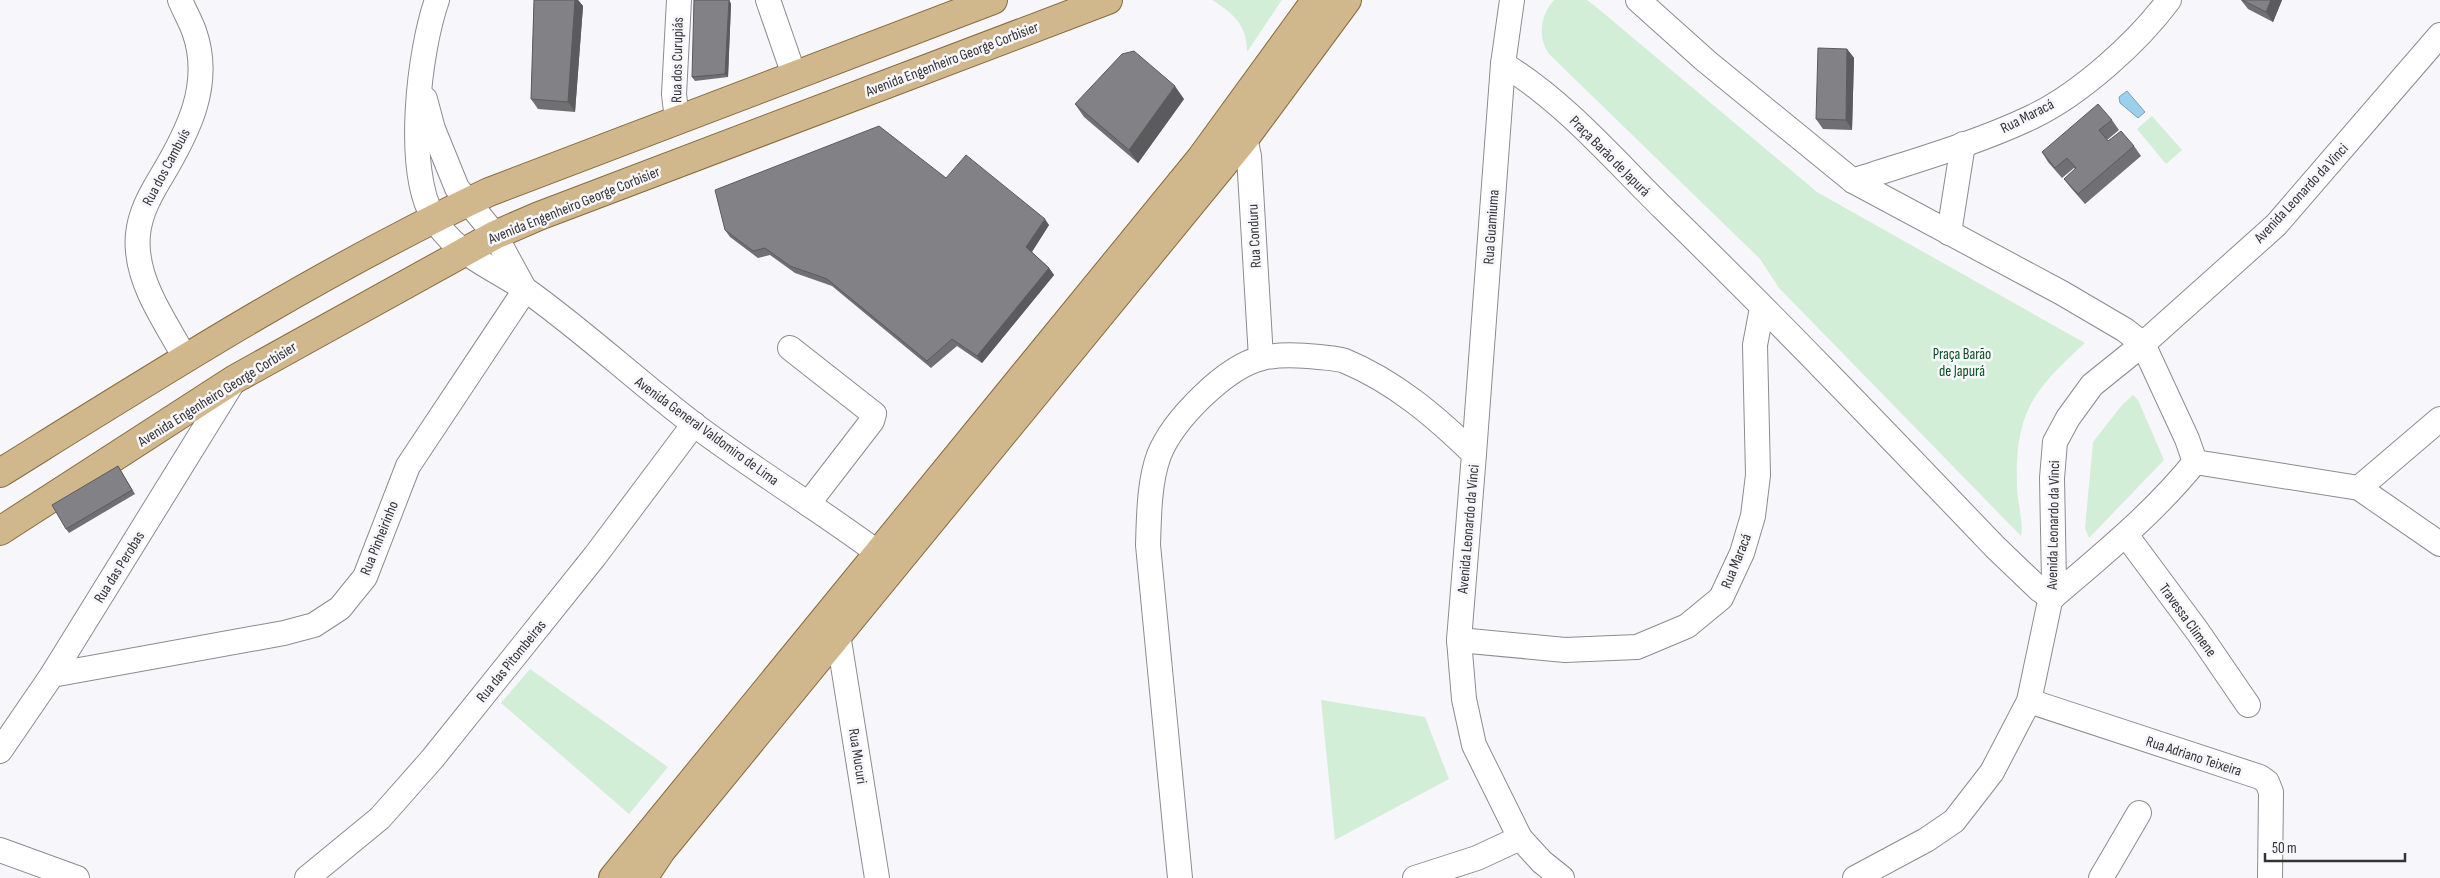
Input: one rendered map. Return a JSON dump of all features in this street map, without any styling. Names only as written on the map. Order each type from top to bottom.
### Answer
[{"type":"main road","points":[[0,473],[185,358],[434,218],[468,202],[677,120],[993,0]]},
{"type":"main road","name":"Avenida Engenheiro George Corbisier","points":[[0,531],[235,379],[495,235],[1108,0]]},
{"type":"main road","points":[[1236,131],[1316,0]]},
{"type":"main road","points":[[613,878],[887,559],[1236,131],[1347,0]]},
{"type":"main road","points":[[572,204],[594,184],[668,153],[677,134],[677,120]]},
{"type":"main road","points":[[643,878],[661,852],[838,634],[887,559]]},
{"type":"street","name":"Rua dos Cambuís","points":[[180,0],[194,32],[202,76],[194,115],[177,150],[145,203],[138,227],[137,250],[141,276],[185,358]]},
{"type":"street","name":"Avenida General Valdomiro de Lima","points":[[437,0],[424,48],[417,129],[418,167],[426,202],[434,218],[462,252],[525,290],[694,424],[887,559]]},
{"type":"street","name":"Rua dos Curupiás","points":[[677,120],[674,94],[679,0]]},
{"type":"street","points":[[768,0],[794,75]]},
{"type":"street","name":"Rua Guamiuma","points":[[1474,454],[1503,64],[1512,0]]},
{"type":"street","name":"Rua Maracá","points":[[1853,181],[1963,144],[2033,117],[2101,72],[2132,43],[2169,0]]},
{"type":"street","points":[[1646,3],[1713,67],[1853,181],[2062,292],[2143,344],[2195,462]]},
{"type":"street","name":"Avenida Leonardo da Vinci","points":[[1855,878],[1926,840],[1954,821],[1992,772],[2028,701],[2052,598],[2054,526],[2052,478],[2056,442],[2068,418],[2092,385],[2143,344],[2276,225],[2440,35]]},
{"type":"street","name":"Praça Barão de Japurá","points":[[1503,64],[1533,83],[1570,116],[1762,308],[1995,547],[2040,590],[2052,598]]},
{"type":"street","name":"Avenida General Valdomiro de Lima","points":[[421,86],[444,159],[457,188],[495,235],[525,290]]},
{"type":"street","name":"Rua Conduru","points":[[1236,131],[1249,156],[1261,358]]},
{"type":"street","points":[[1949,232],[1963,144]]},
{"type":"street","name":"Rua Pinheirinho","points":[[52,675],[284,633],[314,624],[340,608],[365,577],[408,466],[525,290]]},
{"type":"street","name":"Rua Maracá","points":[[1459,640],[1565,650],[1637,647],[1688,626],[1721,598],[1742,553],[1753,516],[1758,475],[1755,345],[1762,308]]},
{"type":"street","points":[[790,348],[874,414],[872,421],[808,504]]},
{"type":"street","name":"Avenida Leonardo da Vinci","points":[[1180,878],[1148,545],[1150,500],[1159,454],[1187,411],[1222,378],[1261,358],[1305,356],[1343,360],[1394,385],[1441,422],[1474,454],[1459,640],[1464,699],[1474,745],[1520,838],[1542,862],[1562,878]]},
{"type":"street","name":"Rua das Perobas","points":[[0,752],[52,675],[235,379]]},
{"type":"street","points":[[2359,488],[2440,419]]},
{"type":"street","name":"Rua das Pitombeiras","points":[[307,878],[380,818],[433,758],[596,556],[694,424]]},
{"type":"street","points":[[2195,462],[2359,488],[2440,544]]},
{"type":"street","points":[[2052,598],[2126,535],[2177,485],[2195,462]]},
{"type":"street","name":"Travessa Climene","points":[[2126,535],[2198,632],[2248,705]]},
{"type":"street","name":"Rua Mucuri","points":[[838,634],[877,878]]},
{"type":"street","name":"Rua Adriano Teixeira","points":[[2028,701],[2260,777],[2267,782],[2271,792],[2270,878]]},
{"type":"street","points":[[2101,878],[2139,813]]},
{"type":"street","points":[[1415,878],[1477,858],[1520,838]]},
{"type":"street","points":[[0,850],[77,878]]},
{"type":"green space","points":[[1212,0],[1282,0],[1247,52],[1245,34],[1238,21],[1227,10]]},
{"type":"green space","name":"Praça Barão de Japurá","points":[[1554,0],[1587,0],[1817,192],[2085,343],[2052,375],[2040,390],[2030,405],[2024,422],[2019,440],[2017,462],[2017,487],[2022,525],[2021,536],[1779,288],[1760,259],[1550,55],[1543,42],[1542,27],[1549,6]]},
{"type":"green space","points":[[2152,116],[2182,150],[2166,164],[2137,129]]},
{"type":"green space","points":[[2133,395],[2138,400],[2164,460],[2089,538],[2085,528],[2093,442],[2122,405]]},
{"type":"green space","points":[[530,669],[668,767],[629,814],[501,703]]},
{"type":"green space","points":[[1321,700],[1425,717],[1449,779],[1335,840]]},
{"type":"water","points":[[2127,91],[2145,112],[2138,118],[2120,103],[2119,97]]},
{"type":"building","points":[[534,0],[575,0],[568,102],[531,99]]},
{"type":"building","points":[[694,0],[729,0],[725,74],[692,77]]},
{"type":"building","points":[[2242,0],[2271,0],[2266,12]]},
{"type":"building","points":[[1818,48],[1847,49],[1846,120],[1816,119]]},
{"type":"building","points":[[1134,51],[1175,86],[1129,150],[1075,104],[1122,54]]},
{"type":"building","points":[[2098,104],[2112,120],[2099,130],[2108,141],[2121,131],[2134,146],[2078,194],[2064,179],[2076,168],[2067,158],[2055,168],[2042,152]]},
{"type":"building","points":[[879,126],[946,178],[966,155],[1045,219],[1026,247],[1049,268],[977,356],[952,339],[927,361],[827,279],[790,266],[765,248],[753,251],[725,230],[715,190]]},
{"type":"building","points":[[118,466],[132,490],[66,529],[52,505]]}]
